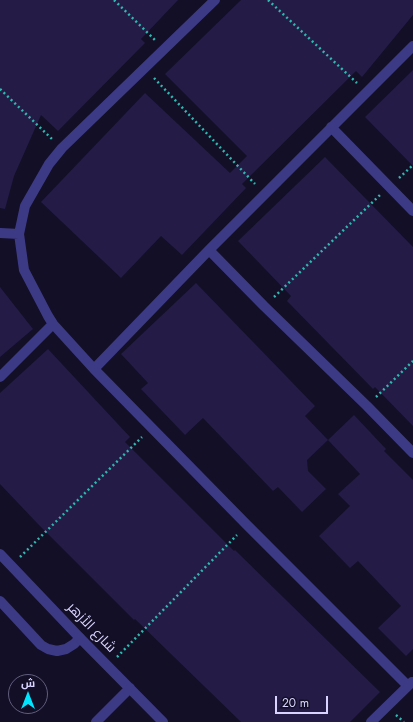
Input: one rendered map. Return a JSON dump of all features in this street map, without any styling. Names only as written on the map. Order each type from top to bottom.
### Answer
[{"type":"street","points":[[215,0],[62,148],[49,164],[25,206],[19,234],[24,270],[53,324],[94,368],[247,525],[411,683],[371,722]]},
{"type":"street","points":[[94,368],[331,127],[413,46]]},
{"type":"street","points":[[331,127],[413,211]]},
{"type":"street","points":[[0,233],[19,234]]},
{"type":"street","points":[[210,250],[264,306],[413,453]]},
{"type":"street","points":[[0,377],[53,324]]},
{"type":"street","name":"شارع الأزهر","points":[[0,554],[163,722]]},
{"type":"street","points":[[0,601],[40,645],[48,649],[57,651],[66,649],[80,638]]},
{"type":"street","points":[[96,722],[130,688]]},
{"type":"path","points":[[114,0],[164,49]]},
{"type":"path","points":[[268,0],[366,92]]},
{"type":"path","points":[[145,68],[265,194]]},
{"type":"path","points":[[0,89],[62,148]]},
{"type":"path","points":[[264,306],[413,165]]},
{"type":"path","points":[[367,406],[413,361]]},
{"type":"path","points":[[11,566],[152,427]]},
{"type":"path","points":[[109,666],[247,525]]},
{"type":"building","points":[[0,0],[178,0],[141,39],[145,43],[58,131],[41,115],[14,176],[5,209],[0,208]]},
{"type":"building","points":[[241,0],[413,0],[413,15],[362,77],[356,71],[242,184],[246,188],[182,255],[161,236],[121,278],[41,202],[145,93],[230,173],[247,156],[165,74]]},
{"type":"building","points":[[413,70],[413,166],[365,117]]},
{"type":"building","points":[[325,157],[413,247],[413,426],[375,387],[373,389],[287,301],[291,296],[238,241]]},
{"type":"building","points":[[196,283],[315,406],[305,416],[328,440],[307,460],[308,471],[326,489],[302,512],[278,487],[273,491],[203,418],[185,435],[141,389],[148,383],[121,354]]},
{"type":"building","points":[[0,287],[33,329],[0,357]]},
{"type":"building","points":[[48,349],[130,437],[125,442],[234,551],[235,550],[380,692],[350,722],[241,722],[135,619],[134,620],[0,484],[0,393]]},
{"type":"building","points":[[354,415],[386,449],[384,451],[413,480],[413,649],[406,656],[378,628],[401,606],[358,561],[350,568],[319,536],[350,506],[338,494],[360,474],[328,440]]}]
